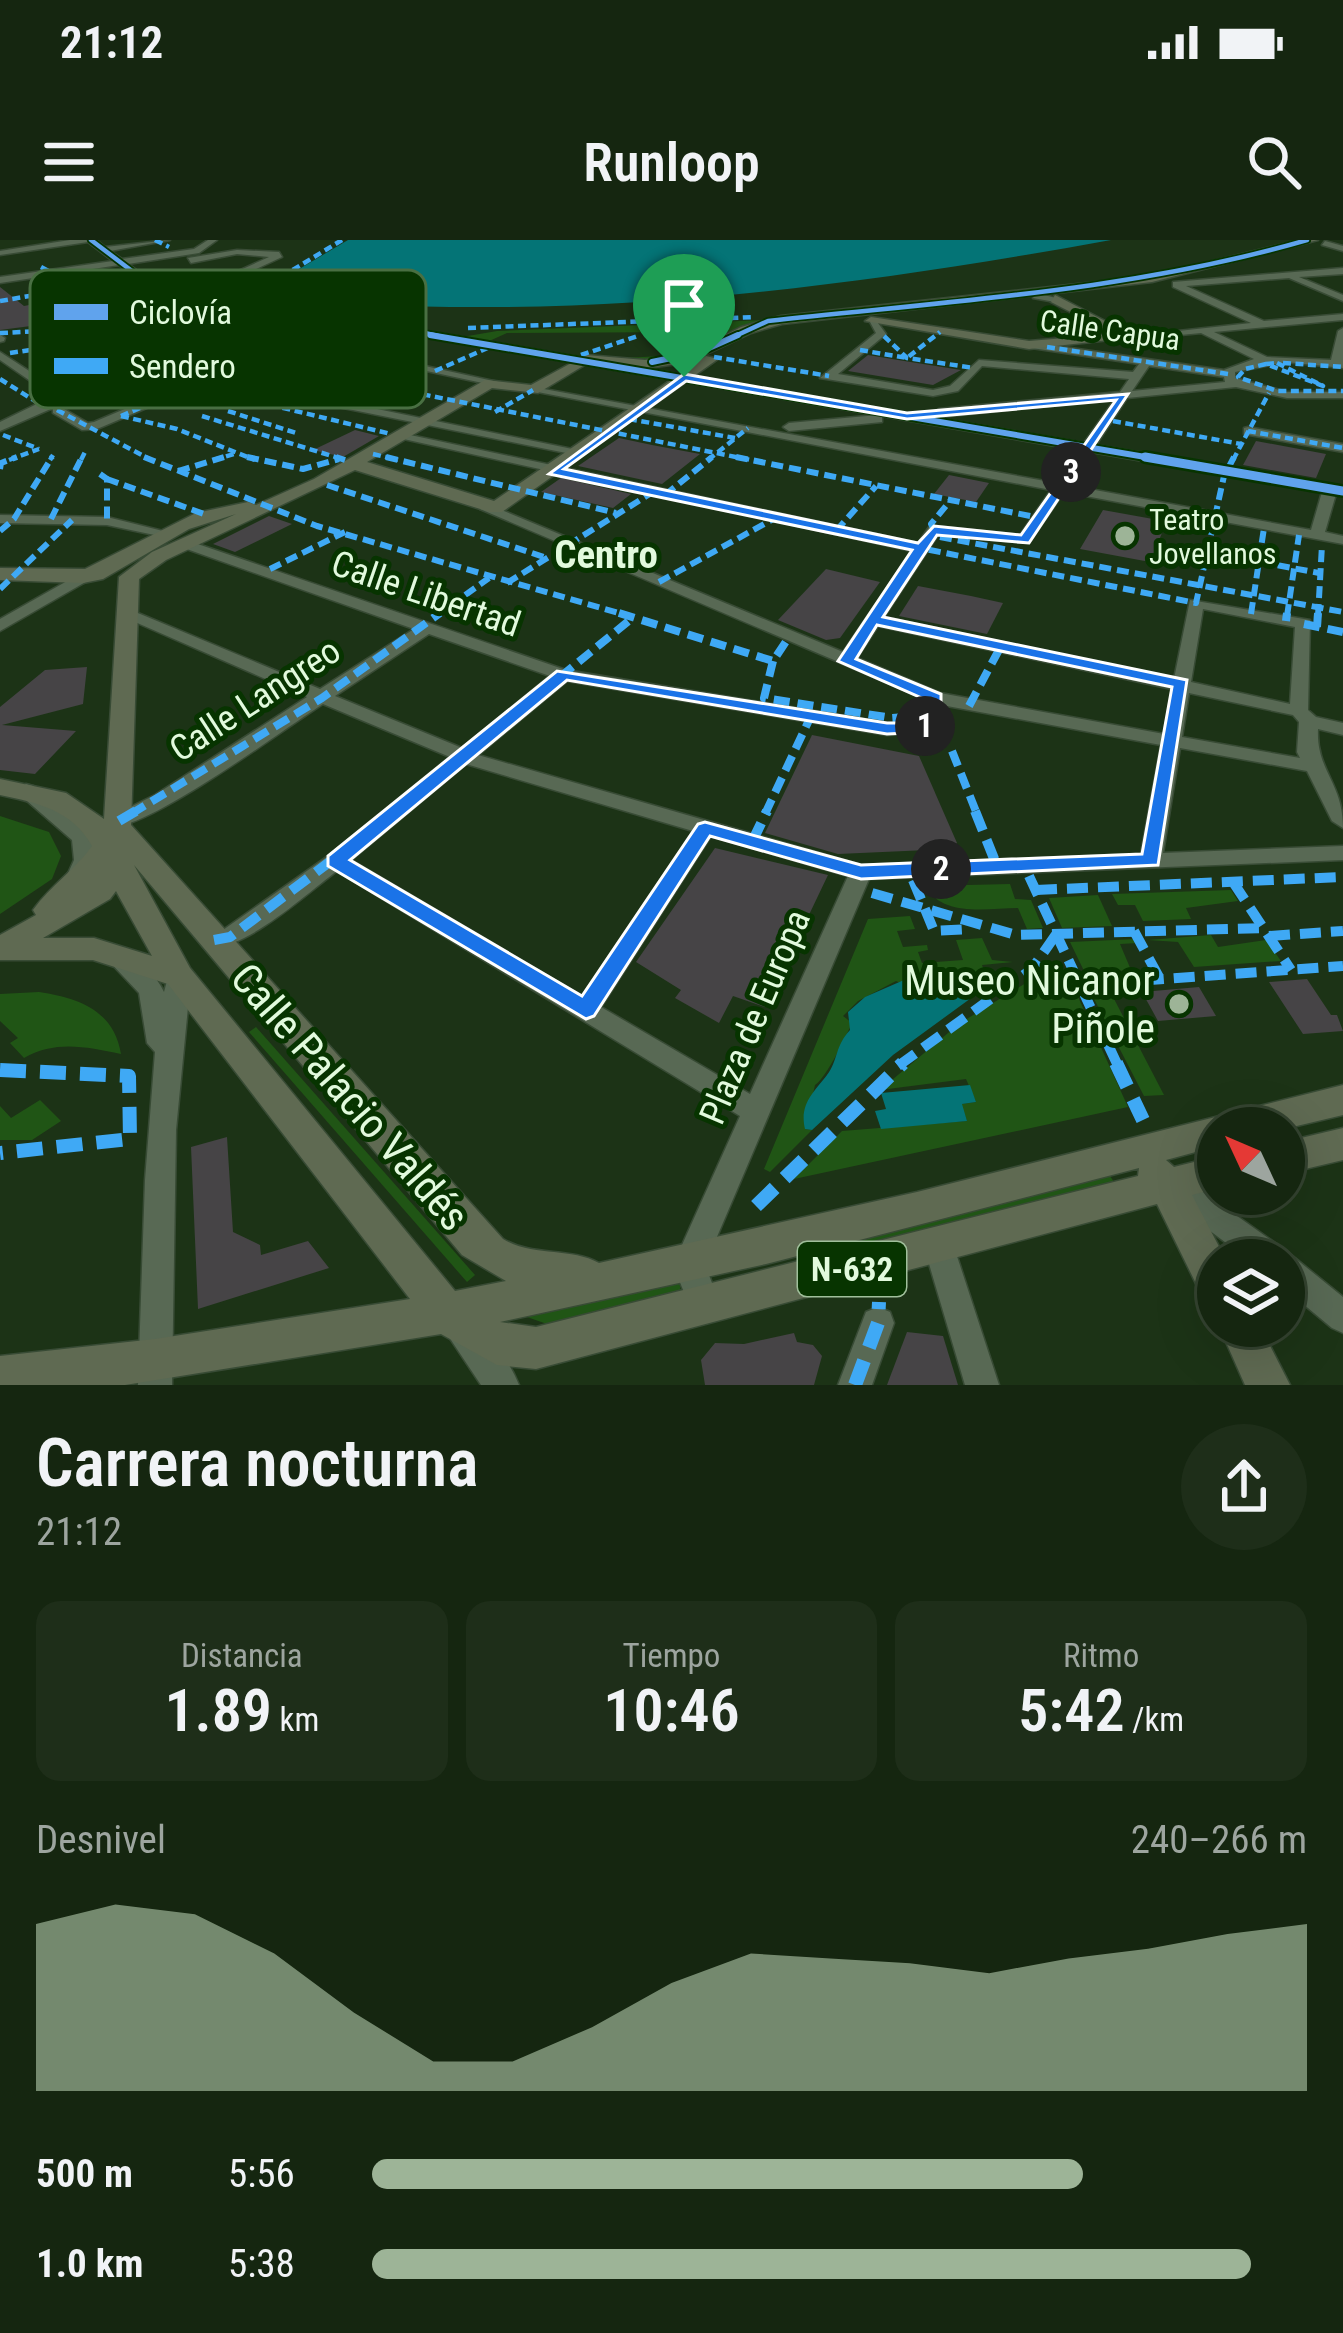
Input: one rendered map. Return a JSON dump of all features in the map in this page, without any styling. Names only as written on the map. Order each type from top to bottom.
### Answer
[{"type":"main road","points":[[349,470],[487,509],[504,506],[751,332],[814,319],[1195,280],[1324,241]]},
{"type":"main road","points":[[1055,299],[1165,282],[1324,241]]},
{"type":"main road","points":[[1055,299],[1129,337]]},
{"type":"main road","points":[[0,948],[80,907],[115,842],[130,568],[163,534],[262,506],[349,470],[396,436],[493,382],[533,390],[586,359],[664,363],[698,356],[764,324],[854,315]]},
{"type":"main road","name":"Calle Capua","points":[[854,315],[1029,345],[1129,337]]},
{"type":"main road","points":[[664,363],[664,368],[684,377]]},
{"type":"main road","points":[[0,574],[83,577],[130,568],[185,545],[222,519]]},
{"type":"main road","points":[[163,534],[158,540],[163,544],[185,545]]},
{"type":"main road","points":[[13,789],[79,809],[115,842]]},
{"type":"main road","points":[[0,948],[66,896],[115,842]]},
{"type":"main road","name":"Calle Palacio Valdés","points":[[115,842],[214,940],[500,1264],[529,1273],[622,1277]]},
{"type":"main road","name":"Calle Palacio Valdés","points":[[115,842],[179,976],[448,1315]]},
{"type":"main road","points":[[0,948],[73,947],[179,976]]},
{"type":"main road","points":[[1305,1109],[1343,1100]]},
{"type":"main road","name":"N-632","points":[[448,1315],[689,1265],[1197,1137]]},
{"type":"main road","points":[[1305,1153],[1343,1144]]},
{"type":"main road","points":[[1127,1155],[1166,1183],[1197,1244]]},
{"type":"main road","name":"N-632","points":[[448,1315],[497,1344],[536,1348],[1197,1176]]},
{"type":"main road","points":[[0,1378],[156,1371],[448,1315]]},
{"type":"main road","points":[[1249,1347],[1268,1385]]},
{"type":"street","points":[[0,277],[131,240]]},
{"type":"street","points":[[99,246],[166,240]]},
{"type":"street","points":[[0,253],[213,240]]},
{"type":"street","points":[[130,265],[196,251],[213,240]]},
{"type":"street","points":[[219,255],[234,240]]},
{"type":"street","points":[[264,252],[280,240]]},
{"type":"street","points":[[1324,241],[1343,249]]},
{"type":"street","points":[[99,246],[135,270]]},
{"type":"street","points":[[76,270],[219,255],[280,255],[248,270]]},
{"type":"street","points":[[1195,280],[1343,271]]},
{"type":"street","points":[[0,277],[30,274]]},
{"type":"street","points":[[1286,276],[1343,298]]},
{"type":"street","points":[[1165,282],[1263,325]]},
{"type":"street","points":[[1036,296],[1055,299]]},
{"type":"street","points":[[1129,337],[1343,317]]},
{"type":"street","points":[[802,398],[884,331],[874,322]]},
{"type":"street","points":[[1202,330],[1267,361],[1339,364],[1343,331]]},
{"type":"street","points":[[426,333],[1336,490],[1317,535]]},
{"type":"street","points":[[435,371],[498,344]]},
{"type":"street","points":[[998,408],[1048,346]]},
{"type":"street","name":"Calle Capua","points":[[1048,346],[1232,379]]},
{"type":"street","points":[[0,355],[30,373]]},
{"type":"street","points":[[759,430],[1124,396],[1232,379],[1267,361]]},
{"type":"street","points":[[846,661],[934,530],[1024,540],[1146,362]]},
{"type":"street","points":[[829,376],[933,392],[954,389],[979,363],[1137,376]]},
{"type":"street","points":[[426,369],[493,382]]},
{"type":"street","points":[[1232,379],[1287,395],[1341,396]]},
{"type":"street","points":[[533,390],[1343,540]]},
{"type":"street","points":[[0,430],[47,408]]},
{"type":"street","points":[[64,408],[86,427],[134,408]]},
{"type":"street","points":[[370,408],[581,452]]},
{"type":"street","points":[[1248,431],[1343,448]]},
{"type":"street","points":[[396,436],[920,548]]},
{"type":"street","points":[[487,509],[935,698],[1316,767]]},
{"type":"street","points":[[0,519],[106,521],[163,534]]},
{"type":"street","name":"Calle Libertad","points":[[185,545],[563,675],[719,704],[907,730],[928,724],[938,708],[935,698]]},
{"type":"street","points":[[0,626],[83,577]]},
{"type":"street","points":[[1151,860],[1196,603],[1304,624],[1307,752],[1343,821]]},
{"type":"street","points":[[127,615],[465,756],[861,872],[1343,853]]},
{"type":"street","points":[[873,620],[1181,684],[1343,728]]},
{"type":"street","name":"Calle Langreo","points":[[115,842],[425,629]]},
{"type":"street","points":[[214,940],[230,937],[336,861],[563,675]]},
{"type":"street","points":[[13,789],[82,838],[85,860],[66,896]]},
{"type":"street","points":[[586,1010],[705,829]]},
{"type":"street","points":[[336,861],[757,1112]]},
{"type":"street","name":"Plaza de Europa","points":[[689,1265],[861,872]]},
{"type":"street","points":[[112,955],[151,989],[162,1067],[156,1371]]},
{"type":"street","points":[[162,1067],[179,976]]},
{"type":"street","points":[[1166,1183],[1250,1239]]},
{"type":"street","points":[[1226,1215],[1231,1223]]},
{"type":"street","points":[[939,1247],[982,1385]]},
{"type":"street","points":[[689,1265],[705,1306]]},
{"type":"street","points":[[1305,1285],[1343,1317]]},
{"type":"street","points":[[448,1315],[502,1385]]},
{"type":"street","points":[[855,1385],[878,1323]]},
{"type":"green space","points":[[764,320],[690,354],[654,361],[602,359],[662,356],[698,341],[696,332],[507,333],[487,342],[462,337],[497,331]]},
{"type":"green space","points":[[0,816],[49,832],[61,856],[52,879],[0,914]]},
{"type":"green space","points":[[1010,884],[1015,899],[1031,900],[1043,928],[1027,929],[1018,908],[954,907],[933,896],[926,886]]},
{"type":"green space","points":[[1231,890],[1238,901],[1186,908],[1191,919],[1143,921],[1135,905],[1118,905],[1112,894]]},
{"type":"green space","points":[[1098,895],[1112,926],[1062,928],[1049,898]]},
{"type":"green space","points":[[910,916],[915,929],[897,931],[903,947],[927,945],[928,950],[918,952],[922,963],[963,960],[956,940],[982,938],[992,960],[1013,962],[982,965],[987,979],[930,979],[933,991],[917,991],[896,981],[858,1001],[843,1016],[852,1023],[815,1085],[805,1129],[812,1130],[770,1172],[764,1169],[868,919]]},
{"type":"green space","points":[[1211,935],[1218,947],[1266,940],[1281,961],[1194,967],[1178,942],[1148,940]]},
{"type":"green space","points":[[1136,939],[1138,943],[1120,944],[1131,970],[1085,973],[1070,942]]},
{"type":"green space","points":[[1070,979],[1128,1107],[794,1179],[842,1131],[967,1121],[961,1104],[976,1102],[966,1079],[880,1090],[960,1023],[1026,983]]},
{"type":"green space","points":[[39,992],[92,1009],[111,1027],[121,1054],[60,1047],[24,1058],[10,1043],[18,1038],[0,1021],[0,994]]},
{"type":"green space","points":[[1112,995],[1164,1095],[1144,1096],[1093,997]]},
{"type":"green space","points":[[256,1027],[475,1275],[467,1282],[249,1032]]},
{"type":"green space","points":[[40,1100],[61,1121],[32,1140],[0,1140],[0,1106],[11,1118]]},
{"type":"green space","points":[[1108,1173],[1114,1182],[819,1255],[815,1245]]},
{"type":"green space","points":[[679,1281],[681,1292],[547,1324],[527,1317]]},
{"type":"water","points":[[348,240],[1111,240],[794,288],[554,306],[426,306],[426,270],[298,270]]},
{"type":"water","points":[[904,980],[935,996],[937,989],[976,987],[978,993],[893,1055],[812,1130],[805,1129],[806,1105],[850,1030],[848,1012],[865,997]]},
{"type":"water","points":[[970,1085],[976,1102],[962,1104],[967,1121],[881,1129],[875,1111],[886,1109],[881,1093]]},
{"type":"building","points":[[0,287],[24,306],[30,305],[30,326],[0,330]]},
{"type":"building","points":[[868,355],[961,370],[933,385],[848,371]]},
{"type":"building","points":[[355,430],[379,436],[343,457],[313,450]]},
{"type":"building","points":[[619,438],[700,454],[662,484],[578,466]]},
{"type":"building","points":[[1256,441],[1326,454],[1316,478],[1243,465]]},
{"type":"building","points":[[949,475],[989,483],[976,502],[934,494]]},
{"type":"building","points":[[561,478],[631,494],[613,508],[541,492]]},
{"type":"building","name":"Teatro Jovellanos","points":[[1103,510],[1153,519],[1150,531],[1162,533],[1150,562],[1080,549]]},
{"type":"building","points":[[269,516],[292,524],[235,552],[213,544]]},
{"type":"building","points":[[826,569],[880,582],[840,638],[826,640],[778,620]]},
{"type":"building","points":[[918,586],[1003,603],[987,634],[899,616]]},
{"type":"building","points":[[87,667],[83,704],[2,725],[76,731],[35,774],[0,770],[0,707],[45,670]]},
{"type":"building","points":[[812,735],[919,756],[957,843],[950,849],[838,854],[765,833]]},
{"type":"building","points":[[715,848],[828,875],[765,1007],[733,996],[719,1023],[675,998],[681,990],[636,962]]},
{"type":"building","points":[[1307,979],[1331,1015],[1337,1015],[1343,1031],[1303,1034],[1269,982]]},
{"type":"building","name":"Museo Nicanor Piñole","points":[[1199,987],[1216,1016],[1158,1021],[1142,992]]},
{"type":"building","points":[[227,1137],[233,1232],[260,1245],[261,1255],[308,1241],[329,1268],[198,1309],[191,1147]]},
{"type":"building","points":[[907,1332],[943,1336],[958,1385],[887,1385]]},
{"type":"building","points":[[794,1333],[797,1342],[813,1345],[822,1356],[814,1385],[705,1385],[701,1360],[715,1343],[744,1344]]},
{"type":"marked path","points":[[155,240],[169,247]]},
{"type":"marked path","points":[[293,270],[342,240]]},
{"type":"marked path","points":[[41,267],[46,270]]},
{"type":"marked path","points":[[0,301],[30,296]]},
{"type":"marked path","points":[[468,328],[755,317]]},
{"type":"marked path","points":[[0,333],[30,332]]},
{"type":"marked path","points":[[860,350],[907,358],[940,332]]},
{"type":"marked path","points":[[581,355],[638,336]]},
{"type":"marked path","points":[[884,336],[907,358],[974,368]]},
{"type":"marked path","points":[[435,371],[490,347]]},
{"type":"marked path","points":[[1047,347],[1228,374]]},
{"type":"marked path","points":[[10,353],[30,350]]},
{"type":"marked path","points":[[714,357],[829,376]]},
{"type":"marked path","points":[[1277,363],[1323,386],[1266,364],[1277,363]]},
{"type":"marked path","points":[[1283,363],[1343,367]]},
{"type":"marked path","points":[[1266,364],[1245,369],[1238,377],[1277,391],[1343,391]]},
{"type":"marked path","points":[[0,379],[30,398]]},
{"type":"marked path","points":[[495,412],[533,390]]},
{"type":"marked path","points":[[846,661],[920,548],[1196,603],[1224,476],[1269,393]]},
{"type":"marked path","points":[[426,395],[1040,518]]},
{"type":"marked path","points":[[121,416],[140,408]]},
{"type":"marked path","points":[[283,408],[391,434]]},
{"type":"marked path","points":[[57,410],[141,456],[317,526],[773,661],[789,637]]},
{"type":"marked path","points":[[228,411],[296,433]]},
{"type":"marked path","points":[[121,416],[177,429],[285,468],[303,469],[339,459]]},
{"type":"marked path","points":[[202,416],[345,460]]},
{"type":"marked path","points":[[629,419],[735,438]]},
{"type":"marked path","points":[[1113,421],[1241,444]]},
{"type":"marked path","points":[[665,495],[748,428]]},
{"type":"marked path","points":[[1248,431],[1343,448]]},
{"type":"marked path","points":[[3,435],[39,449]]},
{"type":"marked path","points":[[0,469],[1,463],[39,449]]},
{"type":"marked path","points":[[51,519],[85,452]]},
{"type":"marked path","points":[[178,471],[234,454]]},
{"type":"marked path","points":[[373,454],[616,513]]},
{"type":"marked path","points":[[0,531],[14,519],[53,455]]},
{"type":"marked path","points":[[100,474],[107,479],[107,521]]},
{"type":"marked path","points":[[107,479],[204,514]]},
{"type":"marked path","points":[[327,485],[544,557]]},
{"type":"marked path","points":[[836,531],[876,486]]},
{"type":"marked path","points":[[507,583],[653,492]]},
{"type":"marked path","points":[[934,530],[931,524],[950,501]]},
{"type":"marked path","points":[[659,582],[775,518]]},
{"type":"marked path","points":[[0,589],[72,520]]},
{"type":"marked path","points":[[1251,614],[1264,528]]},
{"type":"marked path","points":[[270,569],[345,532]]},
{"type":"marked path","points":[[1286,621],[1299,535]]},
{"type":"marked path","points":[[940,537],[1343,612]]},
{"type":"marked path","points":[[1317,627],[1322,545]]},
{"type":"marked path","points":[[1207,552],[1319,573]]},
{"type":"marked path","points":[[119,821],[322,698],[489,578]]},
{"type":"marked path","points":[[214,940],[230,937],[336,861],[631,619]]},
{"type":"marked path","points":[[1304,624],[1343,632]]},
{"type":"marked path","points":[[969,706],[1001,646]]},
{"type":"marked path","points":[[773,661],[764,698],[892,718],[919,716]]},
{"type":"marked path","points":[[719,704],[721,700]]},
{"type":"marked path","points":[[752,842],[810,718]]},
{"type":"marked path","points":[[952,751],[997,866]]},
{"type":"marked path","points":[[1029,876],[1143,1120]]},
{"type":"marked path","points":[[1036,890],[1343,877]]},
{"type":"marked path","points":[[913,880],[934,931],[969,929]]},
{"type":"marked path","points":[[1233,882],[1291,970]]},
{"type":"marked path","points":[[872,893],[1016,935],[1264,928]]},
{"type":"marked path","points":[[1134,931],[1160,979]]},
{"type":"marked path","points":[[1269,936],[1343,931]]},
{"type":"marked path","points":[[756,1206],[886,1075],[1032,969],[1057,933]]},
{"type":"marked path","points":[[1081,985],[1343,966]]},
{"type":"marked path","points":[[0,1070],[129,1076],[130,1139],[0,1153]]},
{"type":"marked path","points":[[855,1385],[878,1323],[879,1302]]},
{"type":"cycle path","points":[[91,240],[131,270]]},
{"type":"cycle path","points":[[652,362],[700,352],[768,321],[1109,284],[1242,259],[1307,240]]},
{"type":"cycle path","points":[[426,334],[1343,491]]},
{"type":"place","name":"Teatro Jovellanos","points":[[1125,536]]},
{"type":"place","name":"Museo Nicanor Piñole","points":[[1179,1004]]},
{"type":"district","name":"Centro","points":[[606,555]]},
{"type":"route","points":[[684,377],[907,416],[1124,396],[1024,540],[934,530],[873,620],[1181,684],[1151,860],[861,872],[705,829],[586,1010],[336,861],[563,675],[887,729],[928,724],[938,708],[935,698],[846,661],[920,548],[554,471],[684,377]]}]
